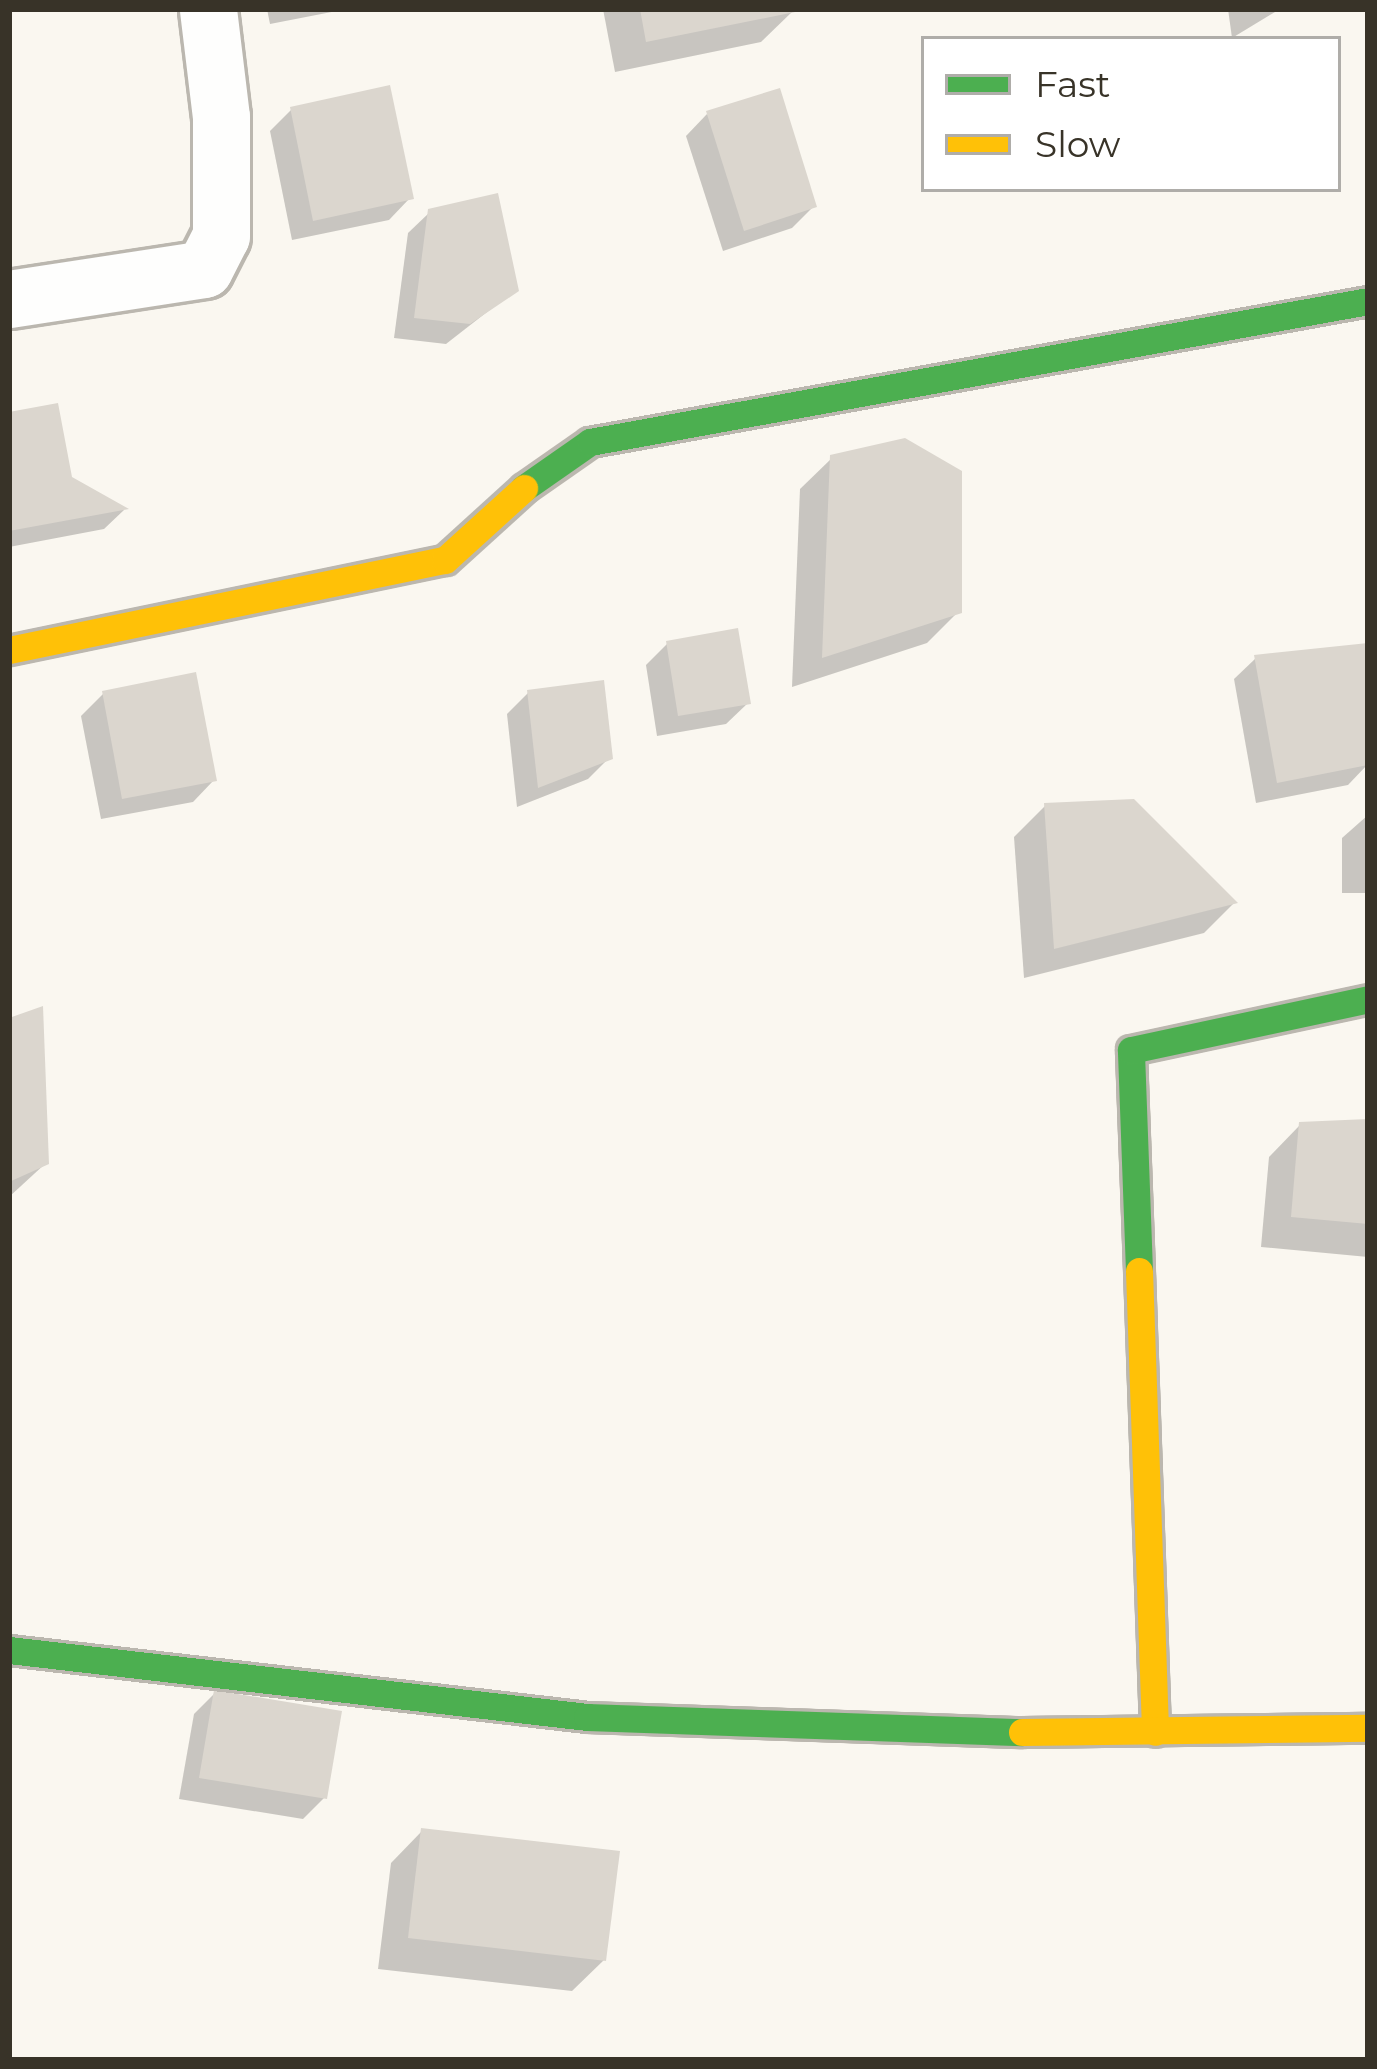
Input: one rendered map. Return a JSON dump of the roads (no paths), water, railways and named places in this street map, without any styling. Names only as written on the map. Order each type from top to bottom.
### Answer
[{"type":"street","points":[[9,299],[204,269],[221,236],[221,117],[208,9]]},
{"type":"street","points":[[9,650],[445,560],[529,484],[590,442],[1368,301]]},
{"type":"street","points":[[1155,1732],[1131,1050],[1368,999]]},
{"type":"street","points":[[9,1650],[587,1717],[907,1732],[1368,1728]]}]
